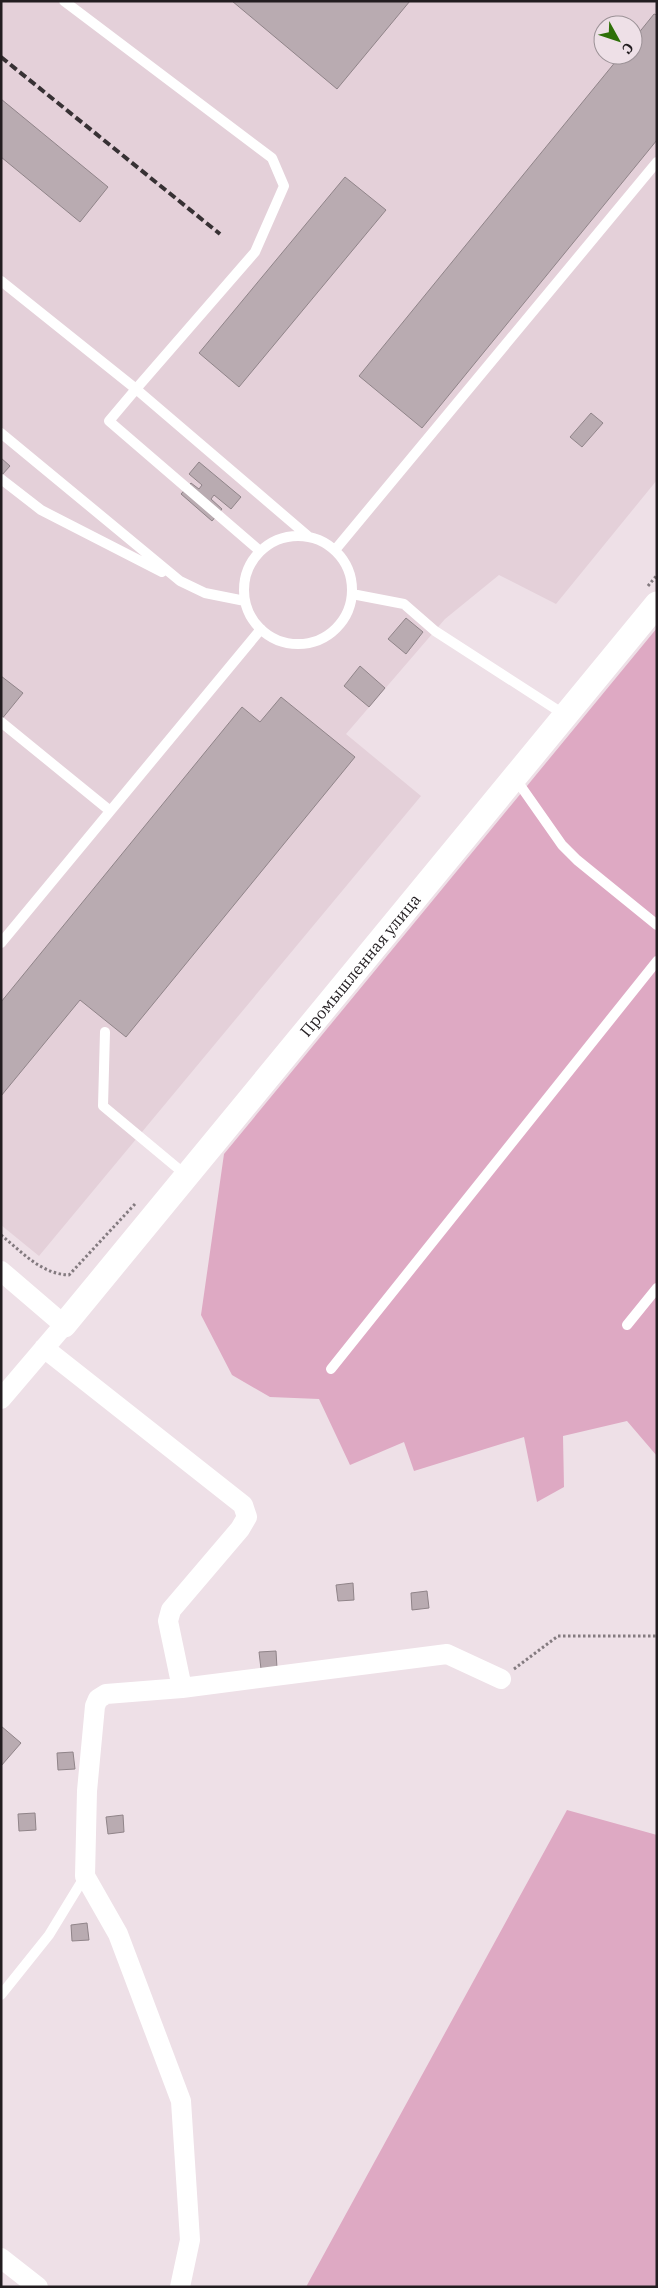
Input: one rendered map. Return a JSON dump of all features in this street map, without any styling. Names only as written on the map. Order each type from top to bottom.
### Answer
[{"type":"street","name":"Промышленная улица","points":[[1,1399],[188,1176],[657,604]]},
{"type":"street","points":[[1,1271],[64,1325]]},
{"type":"street","points":[[44,1348],[243,1505],[246,1517],[240,1530],[171,1610],[168,1621],[182,1688]]},
{"type":"street","points":[[185,2283],[190,2240],[181,2101],[118,1934],[85,1876],[87,1791],[95,1706],[98,1699],[106,1694],[182,1688],[446,1654],[501,1679]]},
{"type":"street","points":[[1,2258],[38,2287]]},
{"type":"lane","points":[[64,1],[272,158],[284,186],[255,252],[109,421],[260,551]]},
{"type":"lane","points":[[335,550],[657,162]]},
{"type":"lane","points":[[1,281],[136,389],[310,537]]},
{"type":"lane","points":[[1,433],[180,580]]},
{"type":"lane","points":[[1,479],[41,510],[205,593],[245,602]]},
{"type":"lane","points":[[292,536],[310,537],[323,542],[335,550],[348,570],[352,594],[350,604],[335,630],[318,640],[303,644],[288,643],[269,636],[261,630],[248,612],[245,602],[246,575],[252,560],[260,551],[274,541],[292,536]]},
{"type":"lane","points":[[352,594],[404,604],[435,631],[566,716]]},
{"type":"lane","points":[[1,943],[109,810],[261,630]]},
{"type":"lane","points":[[1,722],[109,810]]},
{"type":"lane","points":[[515,778],[562,844],[577,860],[657,925]]},
{"type":"lane","points":[[332,1368],[657,961]]},
{"type":"lane","points":[[105,1032],[103,1106],[188,1176]]},
{"type":"lane","points":[[627,1325],[657,1288]]},
{"type":"lane","points":[[1,1995],[49,1935],[85,1876]]},
{"type":"path","points":[[1,1235],[39,1266],[55,1274],[69,1275],[140,1199]]},
{"type":"path","points":[[501,1679],[558,1636],[657,1636]]},
{"type":"shaded area","points":[[1,1],[657,1],[657,480],[556,604],[499,575],[445,619],[346,734],[421,796],[39,1256],[1,1225]]},
{"type":"shaded area","points":[[657,628],[657,1456],[627,1421],[563,1436],[564,1487],[537,1502],[524,1437],[414,1471],[404,1442],[350,1465],[319,1399],[270,1397],[232,1375],[201,1315],[224,1154]]},
{"type":"shaded area","points":[[567,1810],[657,1835],[657,2287],[306,2287]]},
{"type":"building","points":[[232,1],[410,1],[337,89]]},
{"type":"building","points":[[654,14],[657,15],[657,140],[422,428],[359,376],[613,65],[643,65],[643,28]]},
{"type":"building","points":[[1,99],[108,187],[80,222],[1,157]]},
{"type":"building","points":[[345,177],[386,210],[239,387],[199,353]]},
{"type":"building","points":[[591,413],[603,423],[582,447],[570,437]]},
{"type":"building","points":[[1,458],[10,466],[1,476]]},
{"type":"building","points":[[199,462],[241,497],[231,509],[214,495],[211,499],[222,509],[212,521],[181,494],[191,483],[199,489],[202,485],[189,474]]},
{"type":"building","points":[[406,618],[423,632],[406,654],[388,639]]},
{"type":"building","points":[[360,666],[385,688],[369,707],[344,686]]},
{"type":"building","points":[[1,676],[23,693],[1,720]]},
{"type":"building","points":[[281,697],[355,757],[126,1037],[80,1000],[1,1096],[1,1002],[242,707],[260,722]]},
{"type":"building","points":[[353,1583],[354,1600],[338,1601],[336,1585]]},
{"type":"building","points":[[427,1591],[429,1608],[412,1610],[411,1593]]},
{"type":"building","points":[[276,1651],[277,1668],[261,1669],[259,1652]]},
{"type":"building","points":[[1,1726],[21,1743],[1,1766]]},
{"type":"building","points":[[73,1752],[75,1769],[58,1770],[57,1753]]},
{"type":"building","points":[[35,1813],[36,1830],[19,1831],[18,1814]]},
{"type":"building","points":[[123,1815],[124,1832],[108,1834],[106,1817]]},
{"type":"building","points":[[87,1923],[89,1940],[72,1941],[71,1925]]},
{"type":"railway","points":[[1,57],[220,234]]}]
